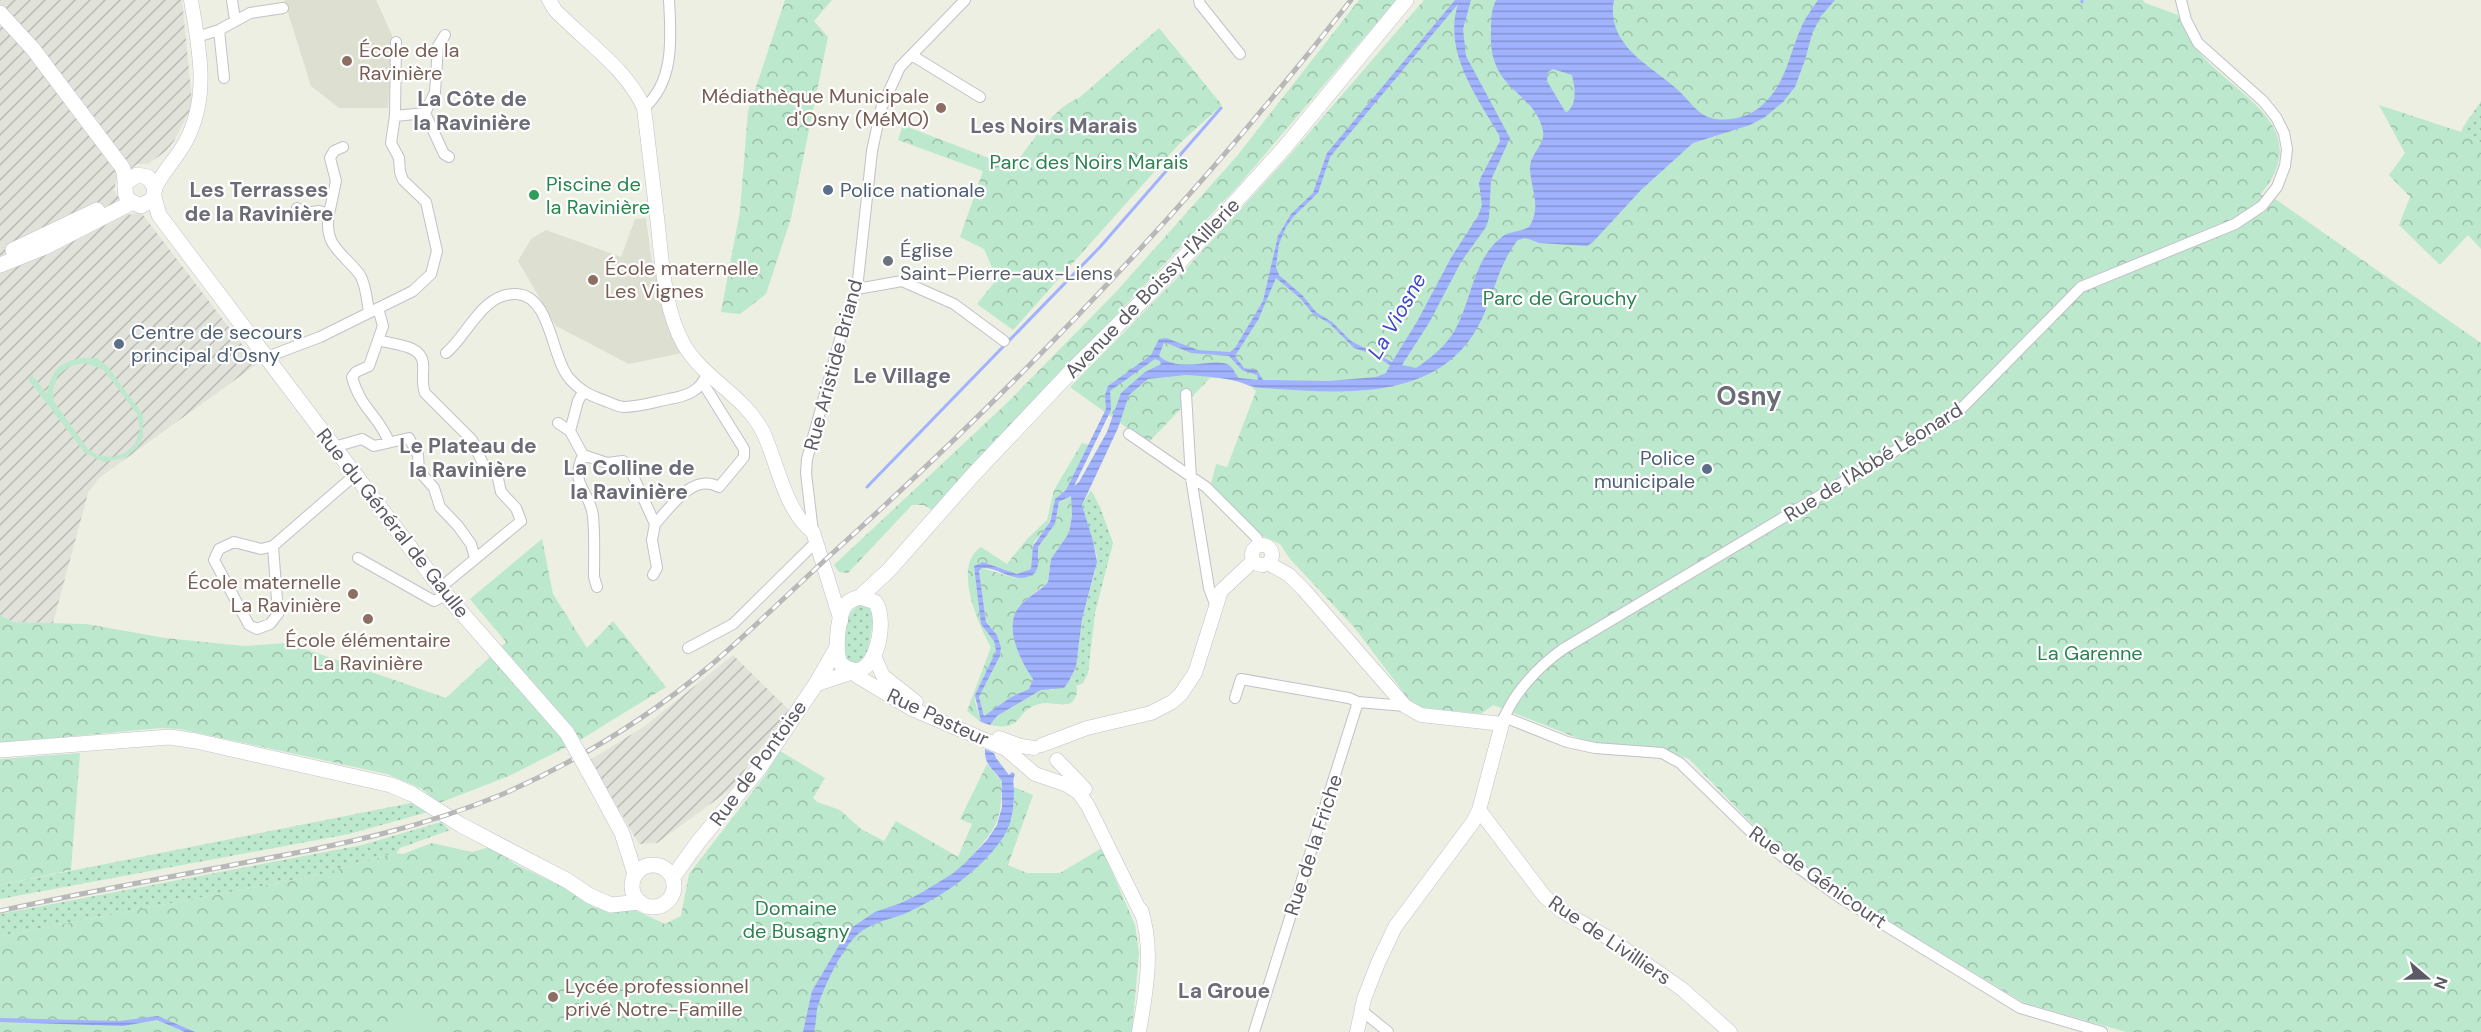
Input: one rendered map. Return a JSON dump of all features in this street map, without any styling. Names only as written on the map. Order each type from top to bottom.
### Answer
[{"type":"main road","name":"Avenue de Boissy-l'Aillerie","points":[[841,621],[844,607],[889,570],[972,476],[1231,207],[1285,147],[1406,0]]},
{"type":"main road","points":[[0,13],[33,49],[140,190]]},
{"type":"main road","points":[[0,258],[140,190]]},
{"type":"main road","points":[[0,265],[45,247],[140,190]]},
{"type":"main road","name":"Rue du Général de Gaulle","points":[[140,190],[443,591],[567,733],[622,834],[636,888]]},
{"type":"main road","name":"Avenue de Boissy-l'Aillerie","points":[[874,656],[880,612],[880,590],[889,570]]},
{"type":"main road","points":[[857,598],[872,601],[880,612]]},
{"type":"main road","name":"Rue de Pontoise","points":[[673,878],[699,841],[758,770],[816,684],[836,649],[841,621]]},
{"type":"main road","points":[[836,649],[838,660],[852,670],[868,665],[874,656]]},
{"type":"main road","name":"Rue de Pontoise","points":[[816,684],[852,670]]},
{"type":"main road","points":[[0,750],[171,737],[251,754],[391,785],[412,794],[466,828],[567,881],[590,896],[607,898],[636,888],[655,865],[668,870],[675,887],[671,897],[664,904],[656,907],[647,906],[636,888]]},
{"type":"main road","name":"Rue du Général de Gaulle","points":[[622,834],[655,865]]},
{"type":"main road","name":"Rue de Pontoise","points":[[655,865],[699,841]]},
{"type":"street","points":[[140,190],[168,167],[187,140],[200,103],[202,72],[191,0]]},
{"type":"street","points":[[232,0],[235,20]]},
{"type":"street","points":[[549,0],[555,10],[627,79],[638,93],[644,108],[664,275],[674,320],[685,345],[744,449],[744,457],[719,488],[713,484],[699,485],[687,490],[656,524],[652,540],[657,568],[653,575]]},
{"type":"street","points":[[644,108],[661,89],[668,63],[671,42],[669,0]]},
{"type":"street","name":"Rue Aristide Briand","points":[[841,621],[814,537],[806,473],[807,459],[844,325],[857,289],[872,151],[880,114],[900,67],[965,0]]},
{"type":"street","points":[[1199,0],[1240,54]]},
{"type":"street","name":"Rue de l'Abbé Léonard","points":[[1503,721],[1512,701],[1563,649],[1965,408],[2080,287],[2235,224],[2262,207],[2277,187],[2285,166],[2284,133],[2276,117],[2263,101],[2205,50],[2193,36],[2181,0]]},
{"type":"street","points":[[197,37],[219,30],[250,13],[283,8]]},
{"type":"street","points":[[219,30],[224,78]]},
{"type":"street","points":[[425,113],[435,92],[438,46],[445,35]]},
{"type":"street","points":[[267,357],[320,337],[413,291],[431,274],[437,251],[426,202],[403,180],[399,172],[399,158],[391,143],[395,116],[396,42]]},
{"type":"street","points":[[913,56],[980,97]]},
{"type":"street","points":[[395,116],[425,113]]},
{"type":"street","points":[[425,113],[444,154],[449,157]]},
{"type":"street","points":[[343,147],[334,151],[330,158],[336,181],[328,222],[333,247],[361,276],[373,310],[383,326],[369,366],[356,372],[352,377],[356,395],[385,431],[389,442]]},
{"type":"street","points":[[297,208],[305,213],[319,211],[329,214]]},
{"type":"street","points":[[857,289],[902,281],[954,304],[1004,341]]},
{"type":"street","points":[[446,353],[455,346],[483,308],[506,295],[518,294],[535,302],[547,320],[567,377],[584,392],[622,408],[688,396],[705,378]]},
{"type":"street","points":[[358,558],[434,601],[475,558],[521,521],[516,508],[501,492],[497,474],[483,464],[472,440],[425,393],[422,384],[423,362],[420,353],[409,347],[378,340]]},
{"type":"street","points":[[688,648],[733,624],[814,537],[795,509],[763,432],[751,412],[705,378]]},
{"type":"street","points":[[570,431],[578,401],[584,392]]},
{"type":"street","points":[[1186,394],[1191,478],[1209,588],[1215,604]]},
{"type":"street","points":[[558,423],[570,431],[583,455],[607,462],[624,461],[656,524]]},
{"type":"street","points":[[1129,434],[1206,487],[1256,537],[1261,545],[1271,551],[1268,563],[1262,566],[1253,561]]},
{"type":"street","points":[[334,447],[362,439],[374,446],[409,438],[418,455],[418,471],[434,488],[440,507],[471,544],[475,558]]},
{"type":"street","points":[[583,455],[576,469],[580,485],[593,513],[594,577],[597,587]]},
{"type":"street","points":[[273,546],[278,614],[270,624],[257,629],[249,625],[214,560],[219,549],[234,542],[261,549],[273,546],[356,474]]},
{"type":"street","points":[[1253,561],[1252,551],[1261,545]]},
{"type":"street","points":[[1143,917],[1084,798],[1067,785],[1035,774],[1028,768],[1027,757],[1038,746],[1087,728],[1151,713],[1172,702],[1190,682],[1200,660],[1215,604],[1221,591],[1253,561]]},
{"type":"street","points":[[1268,563],[1289,575],[1304,590],[1405,706],[1421,715],[1503,721],[1479,810],[1473,822],[1395,927],[1377,963],[1361,1010],[1357,1032]]},
{"type":"street","points":[[828,579],[838,590],[857,598]]},
{"type":"street","name":"Rue Pasteur","points":[[874,656],[883,676],[918,704],[975,732]]},
{"type":"street","name":"Rue Pasteur","points":[[852,670],[912,709],[1002,743],[1038,746]]},
{"type":"street","points":[[1235,698],[1241,679],[1349,698],[1358,702],[1405,706]]},
{"type":"street","name":"Rue de la Friche","points":[[1254,1032],[1358,702]]},
{"type":"street","name":"Rue de Génicourt","points":[[1503,721],[1567,742],[1595,748],[1662,753],[1680,763],[1750,831],[1842,899],[2020,1008],[2084,1030],[2102,1032]]},
{"type":"street","points":[[1043,776],[1053,771],[1067,737]]},
{"type":"street","name":"Rue Pasteur","points":[[1002,743],[1028,768]]},
{"type":"street","points":[[1038,746],[1053,750],[1057,759],[1083,787],[1130,880],[1143,917],[1149,951],[1139,1032]]},
{"type":"street","name":"Rue de Livilliers","points":[[1479,810],[1545,897],[1562,911],[1610,939],[1682,989],[1730,1032]]},
{"type":"street","points":[[1361,1010],[1388,1032]]},
{"type":"shaded area","points":[[0,0],[182,0],[192,101],[189,112],[174,141],[166,151],[148,164],[137,164],[116,181],[114,190],[130,215],[140,211],[257,364],[99,478],[88,493],[53,623],[13,622],[0,615]]},
{"type":"shaded area","name":"École de la Ravinière","points":[[284,0],[376,0],[392,35],[388,108],[339,108],[311,86]]},
{"type":"shaded area","name":"École maternelle Les Vignes","points":[[646,218],[651,256],[662,298],[682,353],[629,364],[556,326],[518,261],[531,239],[546,230],[621,257],[635,219]]},
{"type":"shaded area","points":[[733,655],[789,710],[731,789],[657,843],[639,844],[590,760],[645,726]]},
{"type":"green space","points":[[785,0],[832,0],[814,21],[828,37],[791,218],[766,294],[740,314],[721,312],[740,211],[748,111]]},
{"type":"green space","points":[[1359,0],[1396,0],[1238,186],[932,510],[924,505],[912,505],[848,573],[839,572],[834,565],[1009,401],[1115,293],[1237,156]]},
{"type":"green space","points":[[1424,0],[2143,0],[2145,3],[2178,15],[2203,57],[2256,105],[2277,136],[2280,153],[2275,173],[2260,195],[2271,196],[2481,343],[2481,1032],[2126,1032],[2024,1003],[1849,897],[1768,840],[1689,759],[1657,748],[1593,744],[1493,705],[1481,714],[1418,707],[1410,701],[1354,627],[1290,559],[1280,544],[1259,534],[1211,484],[1216,464],[1227,467],[1256,391],[1252,387],[1235,380],[1210,378],[1148,443],[1070,387],[1183,272],[1290,155]]},
{"type":"green space","name":"Parc des Noirs Marais","points":[[1159,28],[1222,105],[1180,143],[1013,330],[977,304],[997,279],[984,249],[960,237],[983,171],[898,140],[903,125],[1004,164],[1003,167],[1011,170],[1042,129],[1060,110],[1079,98]]},
{"type":"green space","points":[[2481,101],[2481,143],[2461,132]]},
{"type":"green space","points":[[2379,105],[2461,132],[2481,143],[2481,249],[2468,235],[2440,265],[2399,225],[2410,197],[2389,175],[2405,153]]},
{"type":"green space","points":[[80,358],[97,358],[108,367],[143,415],[143,437],[137,448],[124,458],[104,462],[85,453],[28,379],[32,375],[47,394],[53,374],[66,363]],"holes":[[[85,363],[104,370],[137,414],[140,429],[135,444],[125,453],[113,457],[97,455],[88,449],[54,402],[53,389],[58,375],[70,366]]]},
{"type":"green space","points":[[1082,443],[1089,445],[1066,490],[1055,499],[1048,526],[1034,542],[1031,569],[1017,574],[987,563],[974,568],[981,620],[994,641],[996,651],[978,689],[975,701],[981,722],[967,711],[991,647],[974,610],[968,580],[969,567],[973,556],[981,547],[1007,564],[1027,539],[1047,520],[1054,490]]},
{"type":"green space","points":[[1091,490],[1113,543],[1095,613],[1088,673],[1083,683],[1077,686],[1071,678],[1076,667],[1082,619],[1097,556],[1082,505]]},
{"type":"green space","points":[[1071,496],[1072,516],[1069,533],[1051,559],[1048,582],[1022,603],[1019,651],[1033,679],[1029,689],[1011,697],[984,716],[979,697],[1000,656],[1001,647],[997,635],[986,622],[979,571],[982,568],[1015,578],[1038,566],[1038,547],[1055,524],[1059,503]]},
{"type":"green space","points":[[542,539],[553,594],[587,648],[613,621],[666,687],[580,740],[509,776],[439,803],[422,789],[387,774],[180,729],[161,728],[0,743],[0,615],[13,622],[86,624],[165,638],[244,646],[288,643],[446,698],[506,642],[470,599]]},
{"type":"green space","points":[[863,604],[869,607],[874,617],[867,655],[861,662],[854,663],[846,659],[844,636],[852,612]]},
{"type":"green space","points":[[1071,678],[1077,690],[1076,697],[1071,703],[1039,704],[1031,707],[1009,726],[990,725],[997,716],[1041,690],[1046,688],[1052,690]]},
{"type":"green space","name":"Domaine de Busagny","points":[[780,751],[825,778],[813,798],[817,802],[840,810],[861,829],[884,841],[896,821],[958,857],[972,824],[960,819],[987,764],[1002,781],[998,818],[990,834],[967,862],[1008,828],[1014,802],[1014,787],[1033,795],[1008,865],[1027,873],[1060,873],[1102,848],[1135,925],[1139,953],[1132,1032],[0,1032],[0,936],[314,876],[396,853],[403,854],[432,843],[472,852],[490,847],[515,864],[563,887],[594,907],[615,911],[635,910],[665,924],[681,916],[689,874],[764,777]]},
{"type":"green space","points":[[80,753],[71,870],[0,885],[0,759]]},
{"type":"green space","points":[[416,802],[428,812],[349,834],[0,899],[0,885]]},
{"type":"green space","points":[[441,822],[450,830],[400,848],[396,853],[314,876],[0,936],[0,914],[362,845]]},
{"type":"green space","points":[[417,1010],[424,1011],[437,1032],[382,1032]]},
{"type":"water","points":[[1455,0],[1471,0],[1463,29],[1466,56],[1510,138],[1491,180],[1489,218],[1486,227],[1461,262],[1429,323],[1402,365],[1416,368],[1438,351],[1455,330],[1479,268],[1493,245],[1506,234],[1529,227],[1535,212],[1530,164],[1542,141],[1543,131],[1531,107],[1504,79],[1497,67],[1492,52],[1491,32],[1492,12],[1496,0],[1614,0],[1615,26],[1628,48],[1676,88],[1699,112],[1711,118],[1723,120],[1748,114],[1768,99],[1781,81],[1801,28],[1811,10],[1818,0],[1835,0],[1821,16],[1812,34],[1795,87],[1783,102],[1765,117],[1750,125],[1693,143],[1641,190],[1587,246],[1539,243],[1526,238],[1518,240],[1503,264],[1483,317],[1468,342],[1448,362],[1426,375],[1400,384],[1373,389],[1316,391],[1258,388],[1226,379],[1186,375],[1148,379],[1129,395],[1118,428],[1082,505],[1097,562],[1082,619],[1076,667],[1064,688],[1041,690],[997,716],[990,725],[981,722],[975,695],[996,651],[994,641],[981,624],[974,566],[983,562],[1017,574],[1031,569],[1033,546],[1050,522],[1055,499],[1066,490],[1106,409],[1105,395],[1108,386],[1151,355],[1159,339],[1166,338],[1198,350],[1230,352],[1235,348],[1263,301],[1278,236],[1291,214],[1313,193],[1327,153]],"holes":[[[1458,4],[1455,22],[1458,56],[1472,89],[1499,135],[1500,141],[1479,183],[1482,205],[1478,216],[1452,256],[1418,320],[1392,362],[1351,341],[1332,322],[1316,312],[1303,296],[1279,275],[1276,267],[1279,244],[1286,227],[1318,193],[1330,157]],[[1553,69],[1572,75],[1574,100],[1566,113],[1547,81],[1548,72]],[[1276,278],[1300,298],[1313,314],[1329,323],[1354,348],[1372,354],[1390,365],[1386,373],[1376,377],[1329,381],[1263,380],[1257,370],[1244,368],[1235,356],[1258,320]],[[1164,342],[1191,353],[1229,356],[1242,370],[1257,375],[1258,380],[1239,378],[1231,367],[1224,363],[1178,364],[1159,356]],[[1155,359],[1160,361],[1161,364],[1145,372],[1121,393],[1107,432],[1079,482],[1074,486],[1111,410],[1110,391]],[[1071,496],[1072,516],[1069,533],[1051,559],[1048,582],[1020,606],[1013,623],[1015,643],[1033,679],[1029,689],[1011,697],[984,716],[979,697],[1000,656],[1001,647],[997,635],[986,622],[979,571],[982,568],[989,569],[1021,578],[1035,573],[1038,566],[1038,547],[1055,524],[1059,502]]]},
{"type":"water","points":[[985,749],[994,753],[1009,775],[1012,772],[1015,774],[1012,815],[1004,836],[984,861],[960,882],[918,907],[875,924],[858,934],[840,958],[828,980],[817,1009],[814,1032],[803,1032],[812,991],[848,930],[875,912],[901,903],[952,874],[987,840],[997,825],[1002,807],[1002,781],[988,763]]},
{"type":"water","points":[[158,1016],[195,1032],[185,1032],[157,1020],[123,1026],[0,1022],[0,1018],[119,1021]]},
{"type":"waterway","points":[[867,487],[1100,247],[1221,108]]},
{"type":"railway","points":[[0,911],[382,834],[443,816],[503,794],[612,737],[662,703],[711,665],[974,421],[1106,286],[1169,217],[1292,74],[1351,0]]},
{"type":"place","name":"École de la Ravinière","points":[[347,61]]},
{"type":"place","name":"Médiathèque Municipale d'Osny (MéMO)","points":[[941,108]]},
{"type":"place","name":"Police nationale","points":[[828,190]]},
{"type":"place","name":"Piscine de la Ravinière","points":[[534,195]]},
{"type":"place","name":"Église Saint-Pierre-aux-Liens","points":[[888,261]]},
{"type":"place","name":"École maternelle Les Vignes","points":[[593,280]]},
{"type":"place","name":"Centre de secours principal d'Osny","points":[[119,344]]},
{"type":"place","name":"Police municipale","points":[[1707,469]]},
{"type":"place","name":"École maternelle La Ravinière","points":[[353,594]]},
{"type":"place","name":"École élémentaire La Ravinière","points":[[368,619]]},
{"type":"place","name":"Lycée professionnel privé Notre-Famille","points":[[553,997]]},
{"type":"district","name":"La Côte de la Ravinière","points":[[472,111]]},
{"type":"district","name":"Les Noirs Marais","points":[[1054,126]]},
{"type":"district","name":"Les Terrasses de la Ravinière","points":[[259,202]]},
{"type":"district","name":"Le Village","points":[[902,376]]},
{"type":"district","name":"Osny","points":[[1749,396]]},
{"type":"district","name":"Le Plateau de la Ravinière","points":[[468,458]]},
{"type":"district","name":"La Colline de la Ravinière","points":[[629,480]]},
{"type":"district","name":"La Groue","points":[[1224,991]]},
{"type":"park label","name":"Parc de Grouchy","points":[[1560,298]]},
{"type":"park label","name":"La Garenne","points":[[2090,653]]},
{"type":"water label","name":"La Viosne","points":[[1397,316]]}]
